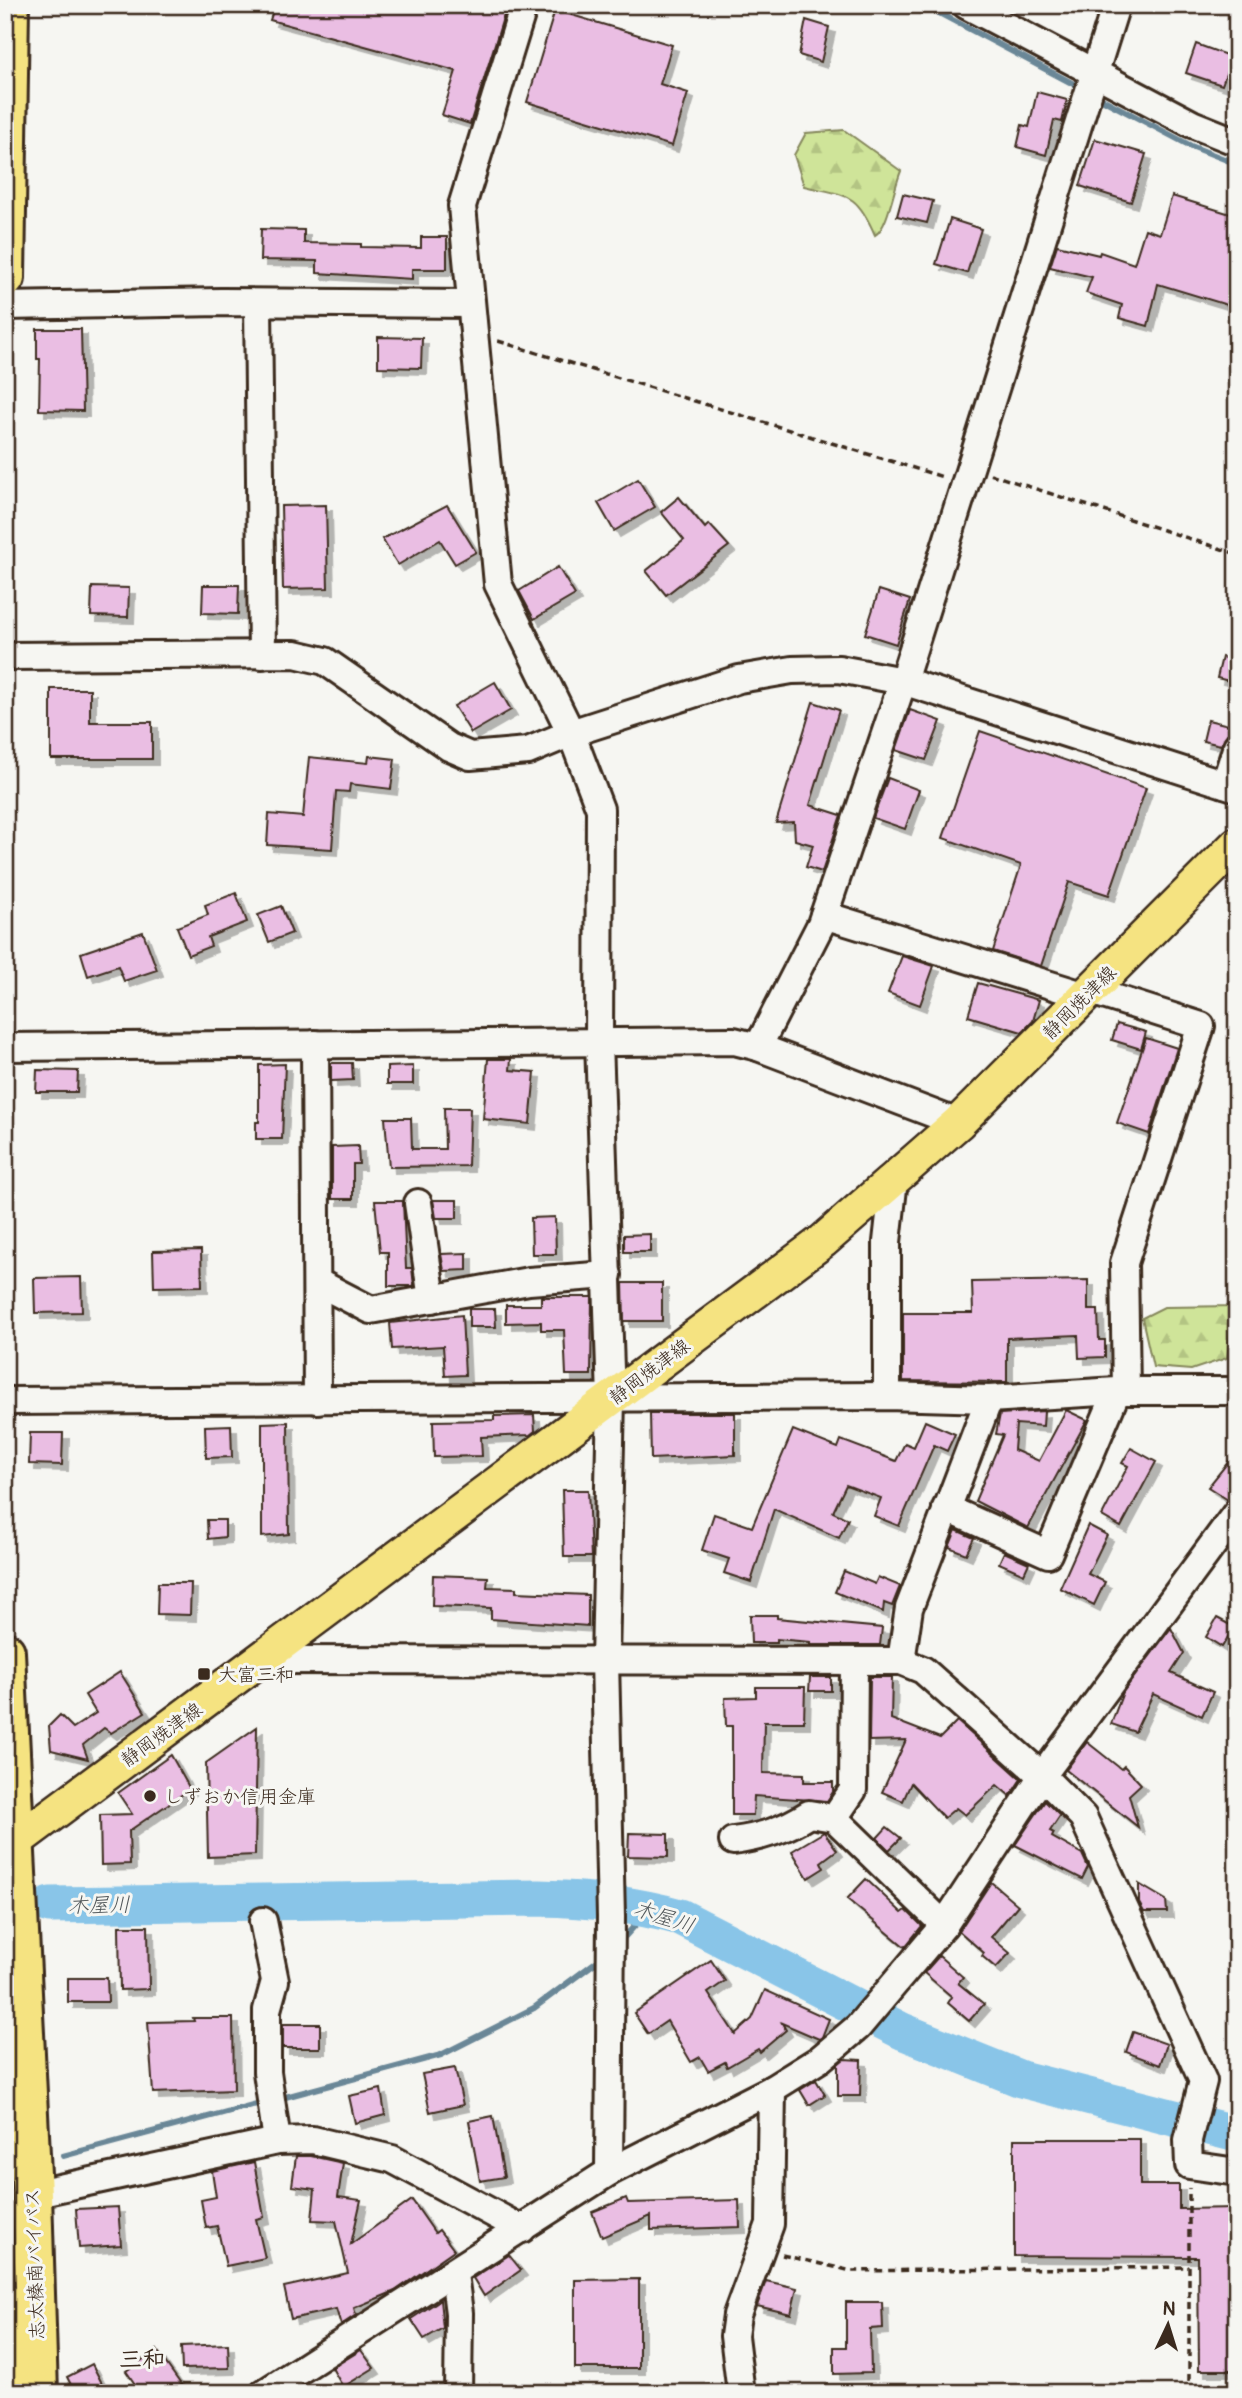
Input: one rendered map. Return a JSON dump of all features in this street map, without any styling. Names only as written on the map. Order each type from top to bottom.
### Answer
[{"type":"highway","points":[[5,278],[9,5]]},
{"type":"highway","name":"志太榛南バイパス","points":[[5,1652],[10,1845],[32,2194],[38,2393]]},
{"type":"highway","name":"志太榛南バイパス","points":[[5,2304],[10,2393]]},
{"type":"main road","name":"静岡焼津線","points":[[10,1845],[823,1241],[958,1123],[1237,844]]},
{"type":"street","points":[[524,5],[462,206],[498,584],[571,733],[600,809],[599,1041],[611,1399],[605,1660],[611,1917],[609,2172]]},
{"type":"street","points":[[966,5],[1192,124],[1237,142]]},
{"type":"street","points":[[758,1047],[824,915],[903,681],[1116,5]]},
{"type":"street","points":[[258,304],[262,654]]},
{"type":"street","points":[[5,306],[470,304]]},
{"type":"street","points":[[5,656],[295,654],[325,661],[449,747],[470,756],[528,751],[571,733],[739,679],[792,670],[839,669],[903,681],[1231,786],[1237,746]]},
{"type":"street","points":[[824,915],[1201,1026],[1124,1262],[1122,1391],[1048,1554],[946,1508]]},
{"type":"street","points":[[5,1047],[734,1041],[758,1047],[958,1123]]},
{"type":"street","points":[[315,1044],[317,1400]]},
{"type":"street","points":[[887,1396],[887,1242],[894,1179]]},
{"type":"street","points":[[418,1202],[432,1299]]},
{"type":"street","points":[[317,1282],[371,1310],[529,1281],[608,1275]]},
{"type":"street","points":[[5,1401],[887,1396],[989,1399],[1122,1391],[1237,1391]]},
{"type":"street","points":[[901,1661],[909,1608],[989,1399]]},
{"type":"street","points":[[264,2393],[454,2274],[609,2172],[772,2089],[820,2059],[858,2027],[944,1925],[1042,1776],[1237,1512]]},
{"type":"street","points":[[262,1660],[901,1661],[923,1670],[1042,1776],[1083,1817],[1203,2081],[1188,2153],[1237,2172]]},
{"type":"street","points":[[834,1818],[853,1790],[854,1661]]},
{"type":"street","points":[[733,1841],[764,1836],[787,1828],[809,1814],[834,1818],[944,1925]]},
{"type":"street","points":[[263,1921],[275,1981],[267,2010],[267,2073],[277,2141]]},
{"type":"street","points":[[741,2393],[734,2336],[737,2315],[763,2250],[770,2224],[772,2089]]},
{"type":"street","points":[[32,2194],[277,2141],[313,2140],[392,2159],[522,2229]]},
{"type":"street","points":[[454,2274],[459,2312],[457,2393]]},
{"type":"path","points":[[473,334],[1237,554]]},
{"type":"path","points":[[1188,2153],[1189,2393]]},
{"type":"path","points":[[763,2250],[852,2270],[1189,2267]]},
{"type":"green space","points":[[844,130],[901,171],[884,224],[875,235],[856,203],[840,194],[804,186],[794,155],[806,133]]},
{"type":"green space","points":[[1237,1289],[1237,1326],[1230,1336],[1227,1358],[1191,1370],[1153,1367],[1142,1318],[1164,1307],[1235,1306]]},
{"type":"building","points":[[275,5],[507,5],[470,124],[442,115],[456,71],[270,20]]},
{"type":"building","points":[[555,10],[672,45],[660,84],[688,93],[672,146],[527,102]]},
{"type":"building","points":[[806,20],[829,27],[821,62],[799,55]]},
{"type":"building","points":[[1196,44],[1232,57],[1222,85],[1186,73]]},
{"type":"building","points":[[1037,92],[1067,100],[1062,122],[1054,120],[1046,155],[1017,147],[1022,125],[1029,127]]},
{"type":"building","points":[[1095,139],[1146,154],[1131,202],[1080,186]]},
{"type":"building","points":[[903,194],[933,201],[927,223],[897,216]]},
{"type":"building","points":[[1172,196],[1237,216],[1237,308],[1158,284],[1148,326],[1119,318],[1122,305],[1086,293],[1092,277],[1050,267],[1057,245],[1099,255],[1100,252],[1134,264],[1145,229],[1160,234]]},
{"type":"building","points":[[950,219],[981,229],[967,273],[936,264]]},
{"type":"building","points":[[261,229],[304,230],[304,243],[361,244],[361,247],[421,248],[421,237],[447,237],[447,269],[412,269],[412,279],[317,273],[317,261],[260,260]]},
{"type":"building","points":[[37,329],[81,329],[83,411],[39,410],[40,359],[37,359]]},
{"type":"building","points":[[378,337],[422,338],[421,368],[378,367]]},
{"type":"building","points":[[638,479],[655,507],[614,531],[598,503]]},
{"type":"building","points":[[679,497],[705,528],[709,524],[729,546],[666,595],[646,571],[684,540],[661,512]]},
{"type":"building","points":[[326,505],[328,588],[283,589],[281,506]]},
{"type":"building","points":[[447,505],[476,552],[455,564],[440,540],[398,565],[382,539]]},
{"type":"building","points":[[558,567],[575,595],[534,619],[519,591]]},
{"type":"building","points":[[203,585],[239,585],[238,614],[202,613]]},
{"type":"building","points":[[92,587],[129,588],[128,617],[91,616]]},
{"type":"building","points":[[879,590],[910,600],[896,644],[865,634]]},
{"type":"building","points":[[1222,657],[1237,661],[1237,683],[1217,678]]},
{"type":"building","points":[[495,682],[511,710],[471,733],[454,706]]},
{"type":"building","points":[[51,689],[90,689],[90,722],[152,722],[152,759],[51,759]]},
{"type":"building","points":[[813,702],[839,710],[810,805],[841,815],[822,872],[806,867],[813,845],[795,840],[794,822],[776,823]]},
{"type":"building","points":[[910,710],[941,721],[926,760],[896,750]]},
{"type":"building","points":[[1208,720],[1237,727],[1237,731],[1227,734],[1221,745],[1203,741]]},
{"type":"building","points":[[980,731],[1146,788],[1109,895],[1069,882],[1041,966],[993,951],[1021,865],[943,838]]},
{"type":"building","points":[[369,756],[395,759],[391,789],[350,784],[349,792],[336,791],[332,849],[267,845],[269,814],[303,817],[309,757],[368,763]]},
{"type":"building","points":[[888,778],[919,790],[905,829],[873,818]]},
{"type":"building","points":[[236,893],[247,922],[208,937],[211,946],[188,955],[177,927],[208,915],[205,905]]},
{"type":"building","points":[[281,906],[292,933],[269,942],[258,915]]},
{"type":"building","points":[[143,932],[157,970],[124,981],[118,966],[88,976],[81,953]]},
{"type":"building","points":[[902,956],[934,966],[920,1005],[888,993]]},
{"type":"building","points":[[978,983],[1039,1000],[1033,1021],[1022,1032],[968,1016]]},
{"type":"building","points":[[1117,1024],[1146,1032],[1141,1049],[1112,1040]]},
{"type":"building","points":[[1146,1038],[1177,1048],[1149,1134],[1117,1123]]},
{"type":"building","points":[[488,1059],[511,1059],[510,1070],[535,1072],[530,1124],[483,1119]]},
{"type":"building","points":[[331,1063],[352,1063],[353,1080],[331,1081]]},
{"type":"building","points":[[285,1064],[282,1139],[256,1139],[256,1122],[259,1122],[259,1065]]},
{"type":"building","points":[[413,1066],[413,1084],[387,1084],[387,1067]]},
{"type":"building","points":[[37,1070],[78,1071],[77,1092],[36,1092]]},
{"type":"building","points":[[444,1108],[470,1108],[468,1166],[389,1167],[385,1118],[411,1118],[412,1149],[445,1149]]},
{"type":"building","points":[[358,1146],[359,1164],[353,1164],[353,1199],[332,1199],[332,1147]]},
{"type":"building","points":[[433,1200],[457,1200],[457,1218],[436,1218]]},
{"type":"building","points":[[375,1201],[403,1201],[406,1268],[412,1268],[414,1286],[388,1286],[388,1252],[380,1252]]},
{"type":"building","points":[[555,1217],[556,1254],[532,1254],[531,1218]]},
{"type":"building","points":[[650,1234],[650,1252],[624,1252],[624,1235]]},
{"type":"building","points":[[201,1250],[202,1286],[154,1287],[153,1251]]},
{"type":"building","points":[[467,1253],[467,1270],[444,1271],[441,1254]]},
{"type":"building","points":[[81,1277],[82,1312],[35,1313],[34,1278]]},
{"type":"building","points":[[1088,1280],[1088,1310],[1098,1310],[1099,1340],[1105,1340],[1105,1357],[1079,1358],[1078,1335],[1007,1338],[1007,1382],[903,1381],[903,1313],[973,1313],[972,1282]]},
{"type":"building","points":[[623,1283],[662,1283],[662,1321],[624,1321]]},
{"type":"building","points":[[541,1297],[592,1297],[591,1375],[566,1375],[564,1330],[541,1330],[541,1322],[506,1323],[506,1305],[541,1305]]},
{"type":"building","points":[[469,1309],[495,1309],[496,1327],[469,1327]]},
{"type":"building","points":[[462,1315],[465,1375],[445,1376],[443,1346],[392,1349],[390,1323]]},
{"type":"building","points":[[1066,1410],[1087,1420],[1028,1528],[975,1501],[1003,1435],[996,1434],[1000,1414],[1044,1411],[1043,1426],[1016,1424],[1014,1450],[1039,1461]]},
{"type":"building","points":[[650,1413],[735,1413],[735,1455],[651,1459]]},
{"type":"building","points":[[534,1415],[535,1431],[530,1435],[481,1437],[482,1456],[434,1457],[433,1421],[494,1420],[494,1416]]},
{"type":"building","points":[[925,1421],[955,1434],[947,1451],[934,1445],[899,1526],[874,1516],[881,1498],[846,1485],[833,1512],[848,1519],[839,1538],[774,1509],[751,1582],[724,1573],[729,1559],[702,1550],[714,1514],[752,1527],[793,1430],[838,1448],[841,1440],[896,1461],[905,1443],[914,1447]]},
{"type":"building","points":[[288,1422],[289,1534],[262,1537],[262,1423]]},
{"type":"building","points":[[231,1425],[232,1457],[206,1458],[205,1426]]},
{"type":"building","points":[[30,1433],[63,1433],[62,1465],[29,1464]]},
{"type":"building","points":[[1131,1448],[1156,1462],[1121,1527],[1102,1516],[1128,1466],[1122,1463]]},
{"type":"building","points":[[1237,1451],[1237,1497],[1228,1500],[1208,1487]]},
{"type":"building","points":[[562,1490],[588,1490],[591,1557],[564,1557]]},
{"type":"building","points":[[207,1520],[225,1520],[225,1537],[208,1539]]},
{"type":"building","points":[[1088,1525],[1107,1535],[1088,1574],[1105,1582],[1094,1605],[1060,1588]]},
{"type":"building","points":[[956,1530],[974,1538],[966,1554],[949,1547]]},
{"type":"building","points":[[1004,1552],[1029,1563],[1024,1574],[999,1563]]},
{"type":"building","points":[[844,1571],[875,1584],[878,1577],[900,1586],[892,1606],[884,1603],[883,1612],[835,1592]]},
{"type":"building","points":[[433,1575],[488,1577],[487,1587],[516,1588],[516,1592],[588,1595],[588,1626],[491,1619],[491,1608],[432,1606]]},
{"type":"building","points":[[158,1583],[191,1583],[190,1615],[157,1614]]},
{"type":"building","points":[[750,1615],[777,1615],[777,1618],[882,1628],[880,1645],[810,1645],[810,1642],[777,1639],[777,1643],[751,1643]]},
{"type":"building","points":[[1217,1618],[1234,1627],[1222,1647],[1206,1637]]},
{"type":"building","points":[[1171,1628],[1184,1653],[1171,1673],[1213,1692],[1202,1716],[1153,1694],[1135,1732],[1111,1724],[1123,1692]]},
{"type":"building","points":[[120,1672],[145,1712],[111,1733],[104,1728],[83,1745],[88,1759],[51,1750],[49,1726],[60,1715],[73,1728],[96,1713],[85,1695]]},
{"type":"building","points":[[810,1677],[831,1677],[831,1691],[809,1691]]},
{"type":"building","points":[[870,1677],[892,1677],[891,1719],[940,1738],[957,1721],[1021,1779],[1010,1796],[997,1785],[965,1815],[956,1808],[944,1818],[911,1783],[903,1801],[882,1792],[906,1740],[869,1741]]},
{"type":"building","points":[[756,1687],[805,1687],[804,1722],[764,1722],[763,1773],[804,1774],[804,1782],[833,1782],[833,1792],[827,1801],[754,1796],[753,1815],[732,1815],[732,1726],[726,1726],[725,1698],[756,1697]]},
{"type":"building","points":[[257,1727],[255,1855],[208,1857],[206,1763]]},
{"type":"building","points":[[1087,1742],[1121,1769],[1124,1766],[1141,1784],[1129,1795],[1138,1827],[1066,1770]]},
{"type":"building","points":[[171,1755],[190,1789],[129,1831],[130,1864],[101,1865],[100,1815],[132,1814],[118,1793]]},
{"type":"building","points":[[1045,1801],[1060,1816],[1050,1831],[1054,1833],[1052,1837],[1082,1854],[1088,1867],[1082,1879],[1015,1845]]},
{"type":"building","points":[[887,1827],[901,1838],[889,1850],[877,1838]]},
{"type":"building","points":[[824,1832],[837,1850],[821,1862],[824,1868],[808,1878],[792,1851]]},
{"type":"building","points":[[629,1833],[668,1834],[668,1857],[628,1856]]},
{"type":"building","points":[[866,1879],[902,1913],[906,1910],[922,1926],[905,1947],[847,1899]]},
{"type":"building","points":[[991,1882],[1018,1905],[991,1937],[1010,1953],[996,1968],[982,1956],[984,1953],[959,1931]]},
{"type":"building","points":[[1139,1884],[1166,1900],[1167,1912],[1144,1912],[1139,1903]]},
{"type":"building","points":[[119,1926],[148,1926],[149,1989],[120,1990]]},
{"type":"building","points":[[939,1956],[963,1977],[958,1983],[984,2004],[969,2021],[948,2003],[952,1997],[924,1973]]},
{"type":"building","points":[[711,1960],[725,1981],[708,1993],[735,2034],[752,2019],[765,1990],[829,2019],[822,2037],[819,2039],[782,2023],[786,2030],[760,2052],[758,2049],[727,2067],[725,2062],[708,2071],[700,2057],[691,2062],[667,2021],[648,2034],[634,2013]]},
{"type":"building","points":[[68,1978],[107,1978],[108,2002],[68,2002]]},
{"type":"building","points":[[193,2018],[233,2018],[234,2090],[153,2093],[148,2022],[194,2021]]},
{"type":"building","points":[[283,2024],[320,2024],[320,2048],[283,2048]]},
{"type":"building","points":[[1133,2032],[1167,2044],[1160,2065],[1126,2052]]},
{"type":"building","points":[[844,2059],[861,2060],[860,2096],[838,2096],[838,2064]]},
{"type":"building","points":[[455,2068],[463,2105],[430,2112],[422,2074]]},
{"type":"building","points":[[816,2080],[825,2095],[809,2105],[800,2090]]},
{"type":"building","points":[[381,2089],[385,2115],[355,2123],[349,2096]]},
{"type":"building","points":[[493,2116],[504,2177],[480,2181],[469,2121]]},
{"type":"building","points":[[1014,2139],[1140,2139],[1140,2185],[1179,2185],[1179,2209],[1237,2208],[1237,2370],[1199,2370],[1198,2257],[1014,2256]]},
{"type":"building","points":[[296,2156],[311,2156],[343,2163],[338,2197],[361,2200],[351,2244],[412,2200],[435,2233],[439,2230],[454,2250],[395,2291],[354,2308],[356,2315],[341,2325],[336,2309],[291,2319],[284,2287],[348,2273],[336,2221],[312,2220],[315,2189],[292,2186]]},
{"type":"building","points":[[254,2162],[264,2217],[256,2219],[265,2258],[226,2266],[217,2226],[206,2228],[201,2200],[216,2197],[212,2171]]},
{"type":"building","points":[[626,2198],[628,2203],[739,2200],[740,2227],[651,2230],[651,2216],[602,2237],[592,2212]]},
{"type":"building","points":[[118,2207],[121,2245],[79,2248],[76,2209]]},
{"type":"building","points":[[509,2255],[521,2270],[484,2296],[473,2278]]},
{"type":"building","points":[[639,2279],[639,2368],[575,2368],[575,2280]]},
{"type":"building","points":[[766,2281],[797,2288],[791,2314],[757,2306]]},
{"type":"building","points":[[440,2300],[443,2328],[424,2339],[411,2319]]},
{"type":"building","points":[[846,2302],[882,2302],[883,2328],[870,2329],[871,2373],[834,2374],[834,2347],[846,2347]]},
{"type":"building","points":[[228,2344],[229,2368],[182,2369],[181,2346]]},
{"type":"building","points":[[157,2350],[187,2393],[141,2393],[126,2371]]},
{"type":"building","points":[[361,2350],[374,2368],[343,2387],[332,2368]]},
{"type":"building","points":[[92,2364],[107,2393],[75,2393],[67,2377]]},
{"type":"waterway","points":[[924,5],[1083,89]]},
{"type":"waterway","points":[[1096,96],[1191,146],[1237,164]]},
{"type":"waterway","name":"木屋川","points":[[50,1905],[540,1898],[593,1901],[645,1909],[680,1917],[902,2031],[1021,2079],[1237,2134]]},
{"type":"waterway","points":[[620,1942],[650,1909]]},
{"type":"waterway","points":[[278,2099],[441,2055],[534,2008],[604,1956]]},
{"type":"waterway","points":[[63,2156],[264,2102]]},
{"type":"place","name":"大富三和","points":[[204,1674]]},
{"type":"place","name":"しずおか信用金庫","points":[[150,1796]]},
{"type":"district","name":"三和","points":[[142,2359]]}]
